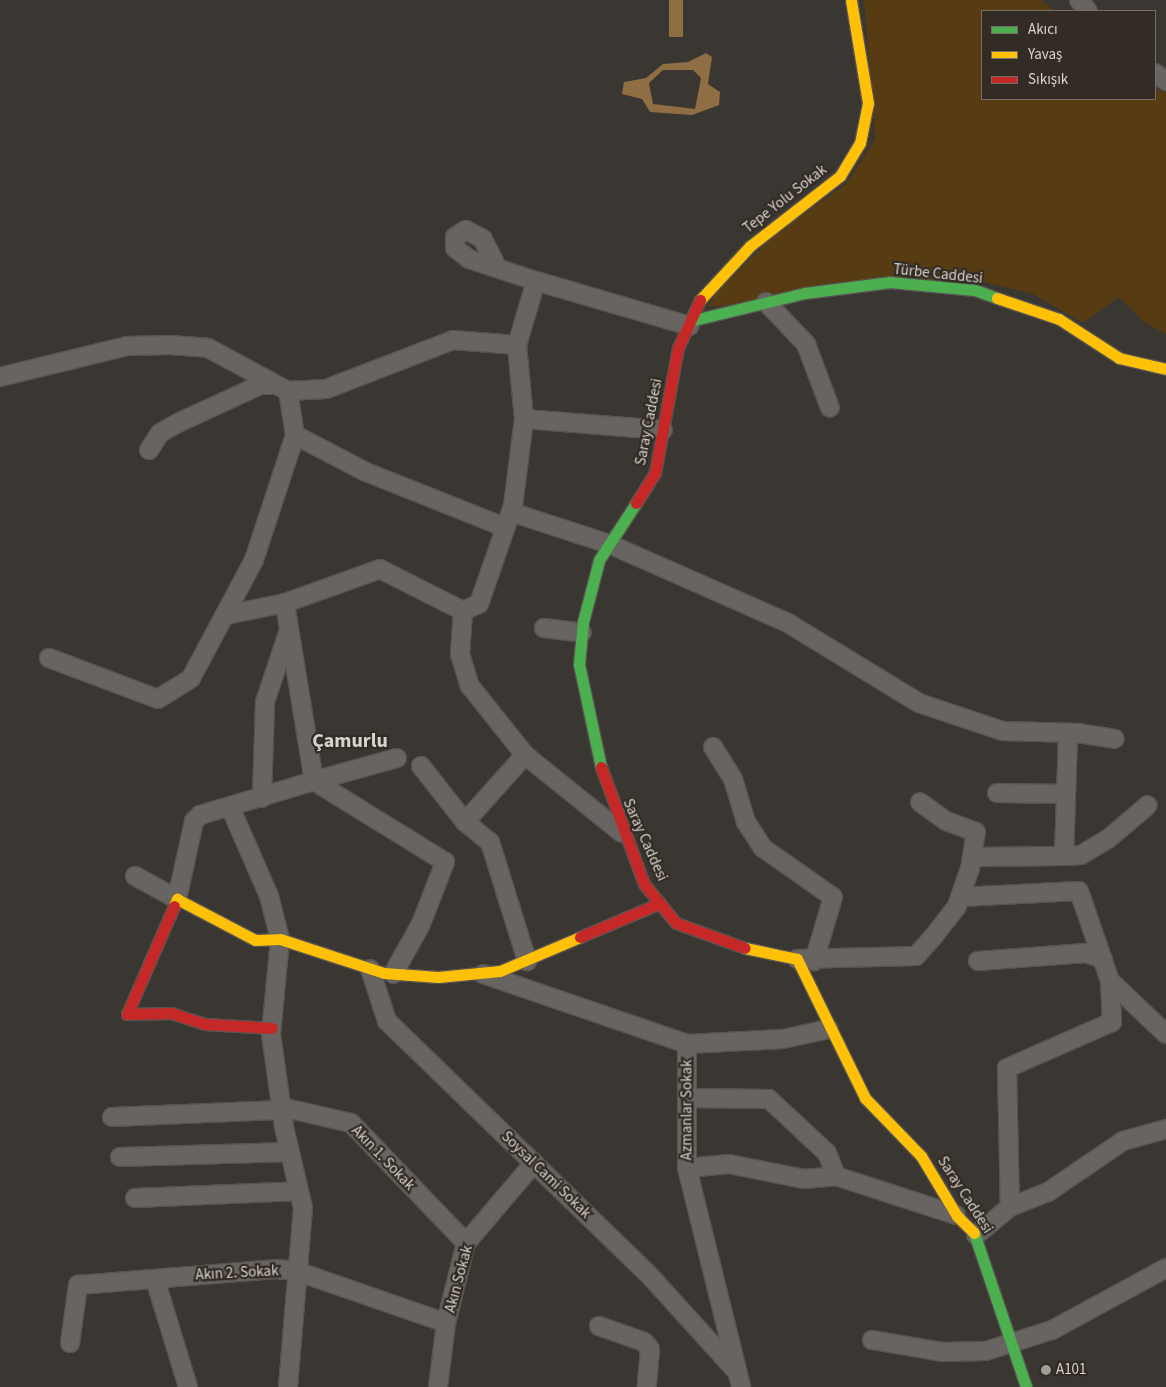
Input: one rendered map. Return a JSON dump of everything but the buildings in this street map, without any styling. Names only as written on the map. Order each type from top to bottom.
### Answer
[{"type":"street","name":"Tepe Yolu Sokak","points":[[692,323],[704,291],[750,246],[840,176],[860,144],[868,103],[851,0]]},
{"type":"street","points":[[1079,0],[1087,10]]},
{"type":"street","points":[[496,265],[536,281],[692,323]]},
{"type":"street","points":[[462,612],[479,604],[507,519],[524,418],[517,345],[536,281]]},
{"type":"street","name":"Türbe Caddesi","points":[[692,323],[766,302],[890,282],[975,290],[1059,319],[1119,358],[1166,369]]},
{"type":"street","points":[[766,302],[806,344],[830,408]]},
{"type":"street","name":"Saray Caddesi","points":[[692,323],[678,348],[655,473],[599,560],[582,633],[579,664],[582,692],[622,833],[644,884],[676,923],[728,946],[806,960],[829,1029],[865,1098],[921,1156],[957,1216],[976,1235],[1014,1343],[1026,1387]]},
{"type":"street","points":[[0,377],[127,346],[169,345],[208,348],[270,385],[288,391],[326,389],[453,340],[517,345]]},
{"type":"street","points":[[149,450],[160,433],[180,422],[260,384],[270,385]]},
{"type":"street","points":[[49,658],[158,699],[191,678],[254,560],[295,435],[288,391]]},
{"type":"street","points":[[524,418],[663,430]]},
{"type":"street","points":[[295,435],[366,472],[507,519],[609,544],[788,623],[919,703],[1002,731],[1115,739]]},
{"type":"street","points":[[226,615],[285,603],[380,569],[462,612]]},
{"type":"street","points":[[285,603],[314,781],[445,862],[421,924],[393,974]]},
{"type":"street","points":[[462,612],[460,654],[470,686],[524,755],[622,833]]},
{"type":"street","points":[[544,628],[582,633]]},
{"type":"street","points":[[262,798],[265,702],[289,630]]},
{"type":"street","points":[[1064,856],[1068,735]]},
{"type":"street","points":[[713,747],[733,779],[746,822],[763,848],[833,897],[806,960],[916,956],[960,897],[972,857],[976,832],[946,821],[920,802]]},
{"type":"street","points":[[465,822],[524,755]]},
{"type":"street","points":[[272,1028],[204,1024],[171,1013],[127,1014],[177,898],[194,821],[200,814],[231,809],[314,781],[397,758]]},
{"type":"street","points":[[421,766],[465,822],[490,842],[527,961]]},
{"type":"street","points":[[997,793],[1066,794]]},
{"type":"street","points":[[972,857],[1081,855],[1108,839],[1148,805]]},
{"type":"street","points":[[231,809],[269,896],[280,939],[272,1028],[282,1109],[303,1208],[296,1272],[288,1387]]},
{"type":"street","points":[[135,876],[255,940],[280,939],[370,969],[393,974],[438,978],[480,973],[527,961],[660,903]]},
{"type":"street","points":[[960,897],[1079,891],[1110,981],[1112,1022],[1006,1068],[1010,1207]]},
{"type":"street","points":[[978,961],[1086,953],[1104,959]]},
{"type":"street","name":"Soysal Cami Sokak","points":[[370,969],[387,1021],[650,1276],[740,1380]]},
{"type":"street","name":"Azmanlar Sokak","points":[[480,973],[687,1044],[687,1168],[740,1380]]},
{"type":"street","points":[[1110,981],[1166,1034]]},
{"type":"street","points":[[687,1044],[783,1039],[829,1029]]},
{"type":"street","points":[[687,1098],[770,1099],[827,1152],[836,1176]]},
{"type":"street","name":"Akın 1. Sokak","points":[[112,1117],[282,1109],[352,1123],[466,1244]]},
{"type":"street","points":[[976,1235],[1010,1207],[1048,1192],[1123,1141],[1166,1128]]},
{"type":"street","points":[[120,1157],[290,1152]]},
{"type":"street","name":"Akın Sokak","points":[[438,1387],[446,1322],[466,1244],[534,1163]]},
{"type":"street","points":[[687,1168],[729,1164],[804,1179],[836,1176],[891,1192],[957,1216]]},
{"type":"street","points":[[135,1198],[299,1190]]},
{"type":"street","points":[[868,1198],[891,1192]]},
{"type":"street","points":[[872,1340],[942,1352],[986,1351],[1014,1343],[1104,1305],[1166,1268]]},
{"type":"street","name":"Akın 2. Sokak","points":[[70,1343],[78,1285],[155,1279],[296,1272],[446,1322]]},
{"type":"street","points":[[155,1279],[188,1387]]},
{"type":"street","points":[[599,1326],[644,1342],[650,1349],[647,1387]]},
{"type":"shaded area","points":[[669,0],[683,0],[683,37],[669,37]]},
{"type":"shaded area","points":[[864,0],[1041,0],[1054,10],[981,10],[981,100],[1156,100],[1156,88],[1166,93],[1166,334],[1143,321],[1119,297],[1083,323],[1033,294],[980,281],[707,307],[720,288],[777,233],[846,184],[875,139]]},
{"type":"shaded area","points":[[706,53],[712,57],[708,84],[720,92],[719,105],[692,115],[650,112],[642,99],[622,94],[624,82],[646,78],[663,64],[688,62]],"holes":[[[663,70],[693,70],[701,78],[695,109],[653,104],[649,83]]]},
{"type":"traffic: fast","points":[[694,320],[805,293],[890,282],[975,290],[997,298]]},
{"type":"traffic: fast","points":[[601,767],[579,664],[583,622],[599,560],[636,503]]},
{"type":"traffic: fast","points":[[974,1233],[1026,1387]]},
{"type":"traffic: slow","points":[[700,300],[750,246],[840,176],[860,143],[868,103],[851,0]]},
{"type":"traffic: slow","points":[[997,298],[1059,319],[1119,358],[1166,369]]},
{"type":"traffic: slow","points":[[174,906],[177,899],[255,940],[280,939],[384,973],[438,977],[500,971],[580,937]]},
{"type":"traffic: slow","points":[[745,948],[797,959],[865,1098],[921,1156],[957,1216],[974,1233]]},
{"type":"traffic: jam","points":[[636,503],[655,473],[678,348],[700,300]]},
{"type":"traffic: jam","points":[[601,767],[644,884],[676,923],[745,948]]},
{"type":"traffic: jam","points":[[580,937],[660,903]]},
{"type":"traffic: jam","points":[[174,906],[127,1014],[171,1013],[205,1024],[272,1028]]},
{"type":"place","name":"A101","points":[[1046,1370]]},
{"type":"district","name":"Çamurlu","points":[[350,741]]}]
